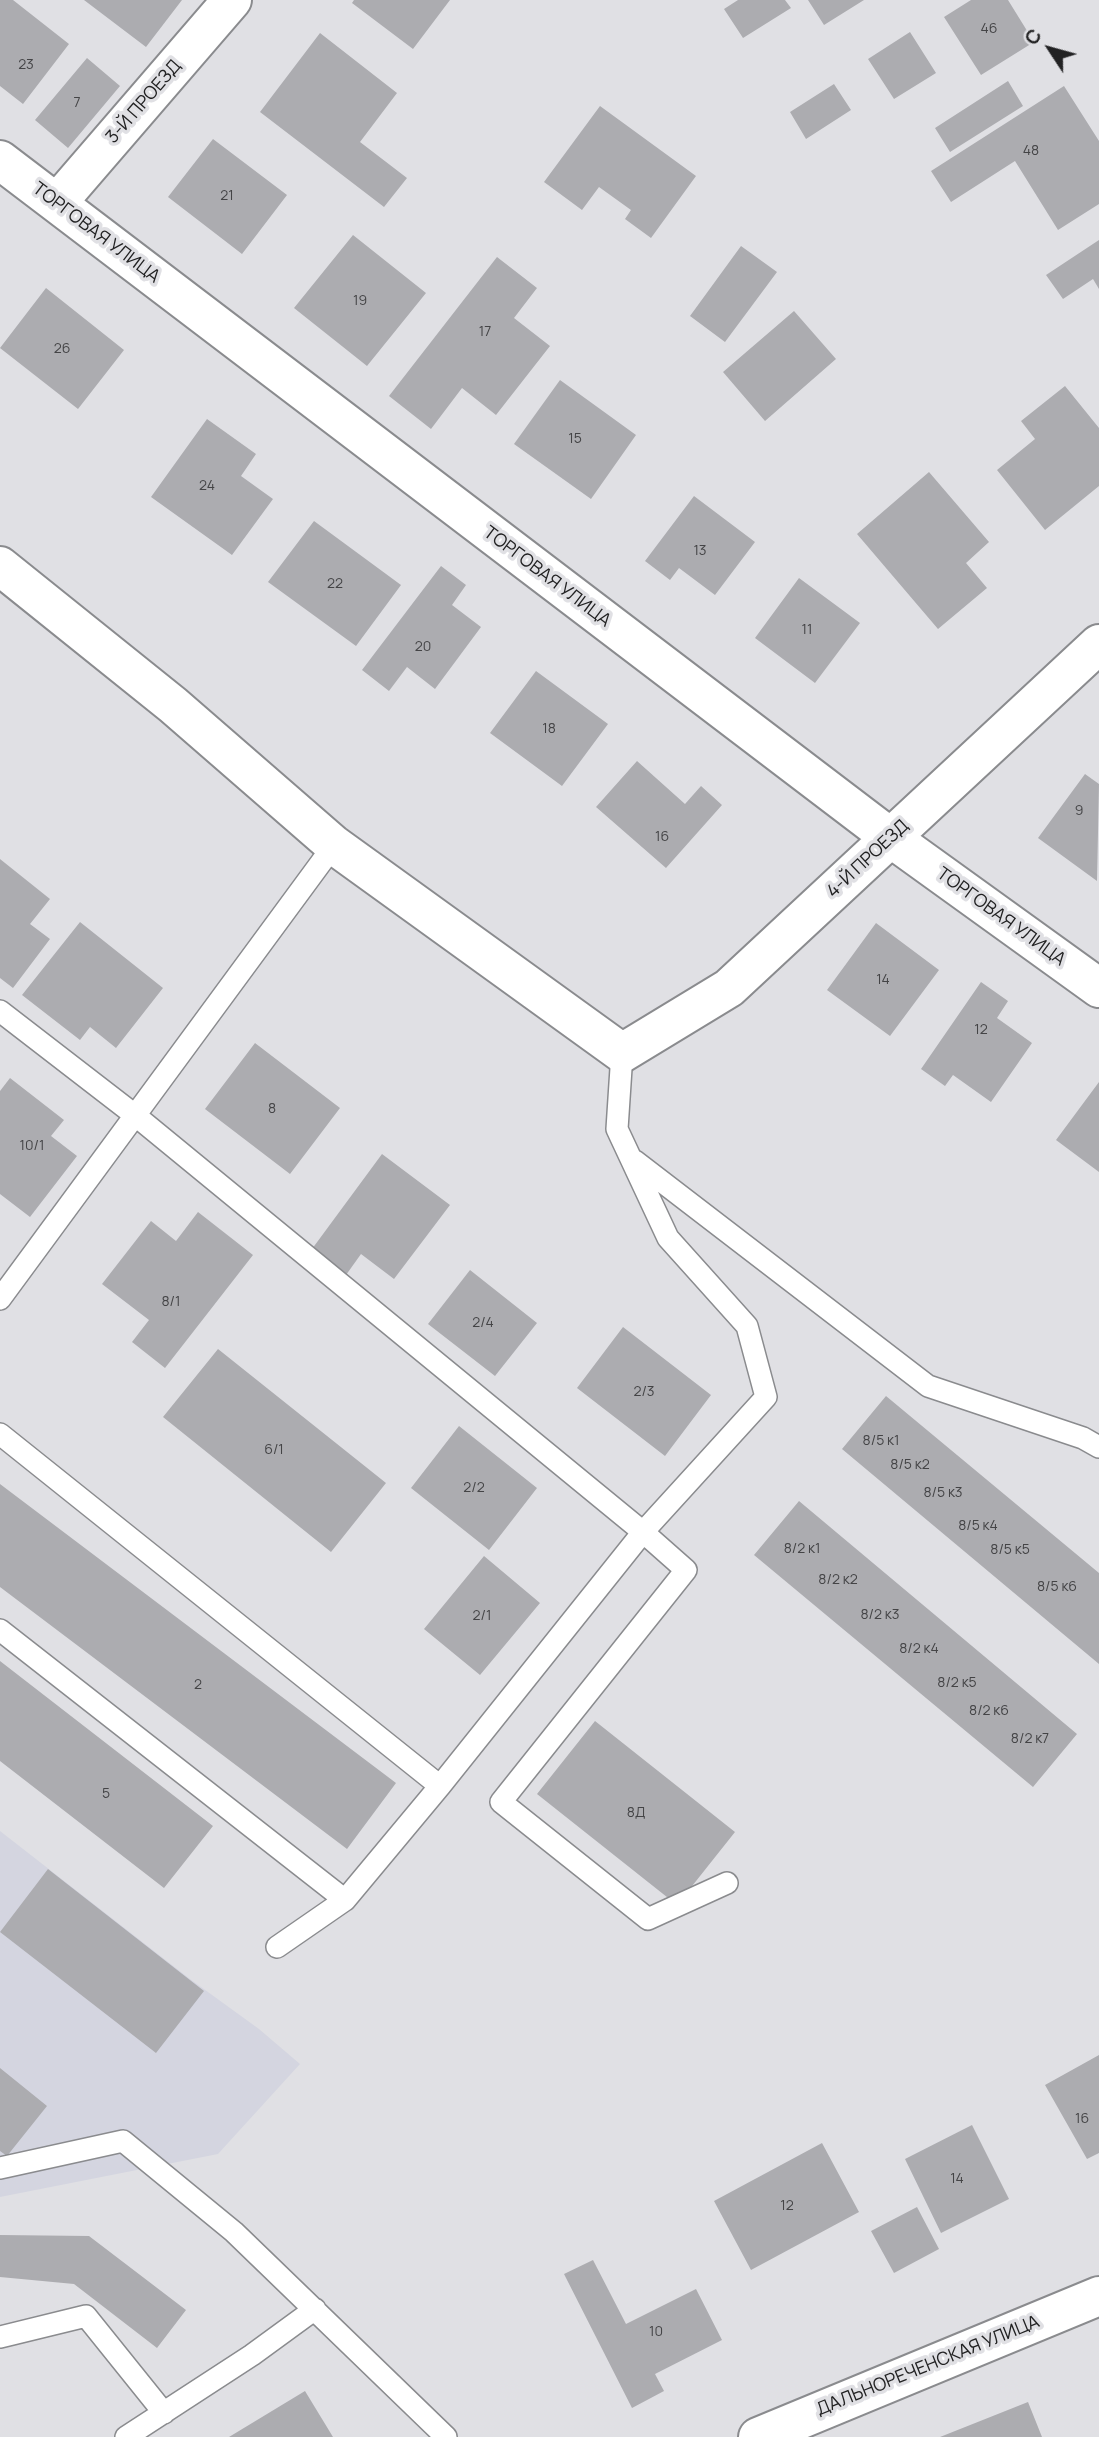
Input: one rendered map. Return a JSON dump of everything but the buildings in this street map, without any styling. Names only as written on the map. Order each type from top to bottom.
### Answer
[{"type":"street","name":"3-Й ПРОЕЗД","points":[[57,203],[232,0]]},
{"type":"street","name":"ТОРГОВАЯ УЛИЦА","points":[[0,160],[891,838],[1099,988]]},
{"type":"street","points":[[0,566],[173,705],[334,845],[622,1053]]},
{"type":"street","name":"4-Й ПРОЕЗД","points":[[622,1053],[729,988],[1099,644]]},
{"type":"street","name":"ДАЛЬНОРЕЧЕНСКАЯ УЛИЦА","points":[[758,2437],[1099,2296]]},
{"type":"lane","points":[[0,1299],[334,845]]},
{"type":"lane","points":[[0,1012],[136,1116],[685,1570],[501,1802],[648,1919],[727,1883]]},
{"type":"lane","points":[[277,1947],[345,1900],[440,1786],[642,1532],[766,1397],[747,1326],[668,1238],[617,1129],[622,1053]]},
{"type":"lane","points":[[631,1158],[928,1385],[1083,1438],[1099,1447]]},
{"type":"lane","points":[[0,1434],[440,1786]]},
{"type":"lane","points":[[0,1630],[345,1900]]},
{"type":"lane","points":[[0,2168],[123,2141],[234,2232],[446,2437]]},
{"type":"lane","points":[[126,2437],[252,2355],[315,2309]]},
{"type":"lane","points":[[0,2337],[86,2316],[164,2413]]},
{"type":"shaded area","points":[[0,1831],[190,1979],[259,2029],[300,2064],[218,2154],[0,2197]]}]
